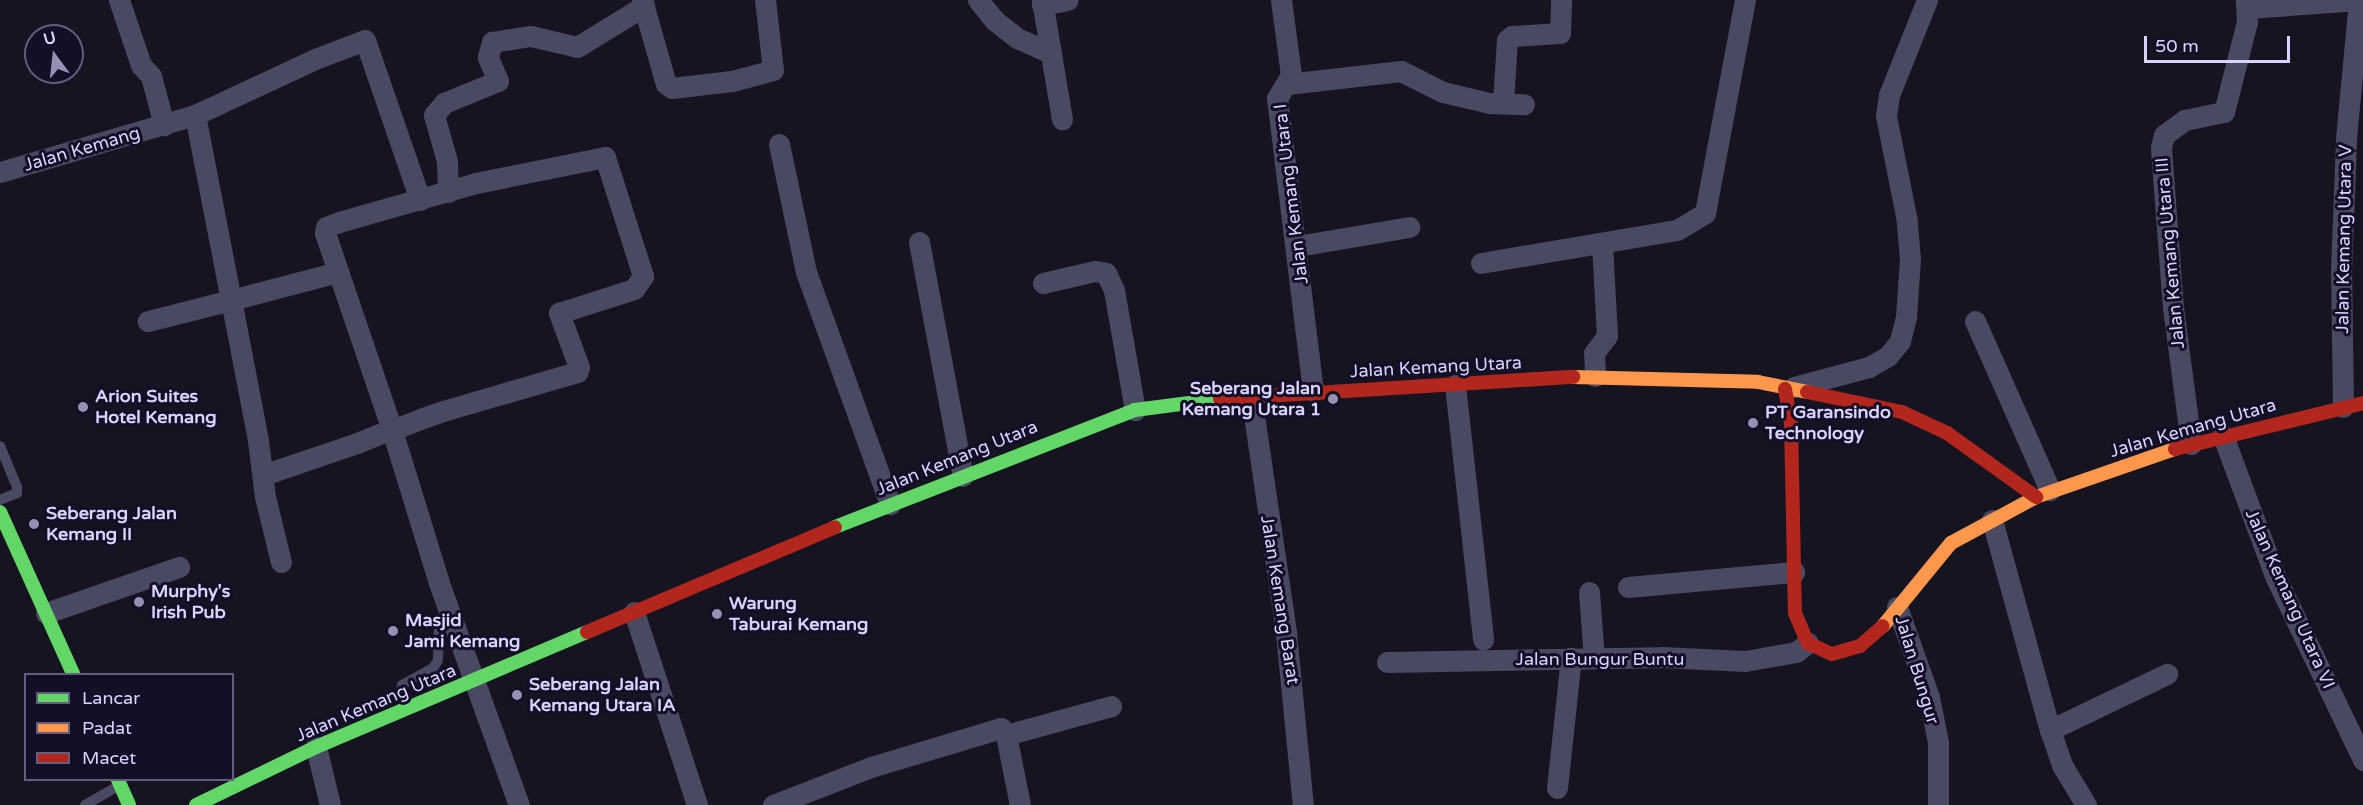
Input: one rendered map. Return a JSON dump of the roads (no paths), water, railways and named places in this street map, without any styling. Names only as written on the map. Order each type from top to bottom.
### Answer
[{"type":"street","points":[[119,0],[141,65],[151,76],[164,125]]},
{"type":"street","points":[[448,192],[447,160],[434,116],[444,103],[498,81],[488,57],[492,42],[531,36],[577,47],[643,3],[666,84],[672,88],[732,81],[774,70],[765,0]]},
{"type":"street","points":[[978,0],[1017,38],[1050,53]]},
{"type":"street","points":[[1062,118],[1042,3],[1068,0]]},
{"type":"street","name":"Jalan Kemang Utara I","points":[[1281,0],[1291,53],[1287,84],[1277,98],[1297,246],[1313,391]]},
{"type":"street","points":[[1287,84],[1401,71],[1443,92],[1514,104],[1507,40],[1512,36],[1560,33],[1561,0]]},
{"type":"street","points":[[1481,263],[1602,245],[1677,230],[1705,213],[1745,0]]},
{"type":"street","points":[[1808,643],[1795,613],[1791,424],[1785,389],[1869,368],[1888,356],[1900,340],[1906,317],[1910,259],[1907,221],[1886,116],[1889,95],[1927,0]]},
{"type":"street","points":[[2247,4],[2359,0]]},
{"type":"street","name":"Jalan Kemang Utara V","points":[[2353,405],[2341,271],[2346,138],[2359,0]]},
{"type":"street","name":"Jalan Kemang Utara III","points":[[2191,444],[2173,308],[2161,147],[2164,135],[2174,126],[2224,112],[2247,4]]},
{"type":"street","name":"Jalan Kemang","points":[[0,172],[195,115],[315,59],[365,40],[420,200]]},
{"type":"street","points":[[195,115],[281,562]]},
{"type":"street","points":[[779,144],[807,272],[890,504]]},
{"type":"street","points":[[263,475],[357,443],[392,430],[420,419],[577,372],[579,367],[559,313],[634,289],[643,276],[604,157],[522,172],[448,192],[326,227],[325,233],[392,430],[452,621],[519,805]]},
{"type":"street","points":[[1297,246],[1409,227]]},
{"type":"street","points":[[919,242],[963,476]]},
{"type":"street","points":[[1595,376],[1594,353],[1607,336],[1602,245]]},
{"type":"street","points":[[1043,283],[1095,271],[1106,273],[1114,290],[1135,410]]},
{"type":"street","points":[[148,321],[338,272]]},
{"type":"street","points":[[1975,321],[2043,494]]},
{"type":"street","name":"Jalan Kemang Utara","points":[[196,805],[316,747],[890,504],[1135,410],[1251,395],[1595,376],[1742,381],[1902,412],[1947,433],[2043,494]]},
{"type":"street","points":[[1455,385],[1483,639]]},
{"type":"street","name":"Jalan Kemang Barat","points":[[1251,395],[1286,633],[1304,805]]},
{"type":"street","name":"Jalan Kemang Utara","points":[[1808,643],[1832,654],[1860,646],[1897,607],[1939,554],[1992,520],[2043,494],[2191,444],[2353,405]]},
{"type":"street","name":"Jalan Kemang Utara VI","points":[[2223,436],[2276,576],[2363,760]]},
{"type":"street","points":[[0,512],[8,553],[46,613],[71,673]]},
{"type":"street","points":[[1992,520],[2050,730],[2062,765],[2086,805]]},
{"type":"street","points":[[46,613],[179,567]]},
{"type":"street","points":[[1628,587],[1794,572]]},
{"type":"street","points":[[1589,592],[1594,658]]},
{"type":"street","name":"Jalan Bungur","points":[[1897,607],[1929,697],[1938,742],[1938,805]]},
{"type":"street","points":[[634,612],[696,805]]},
{"type":"street","name":"Jalan Bungur Buntu","points":[[1387,662],[1594,658],[1745,662],[1796,652],[1808,643]]},
{"type":"street","points":[[1557,788],[1571,658]]},
{"type":"street","points":[[2050,730],[2168,674]]},
{"type":"street","points":[[1006,735],[1111,706]]},
{"type":"street","points":[[773,805],[871,767],[995,728],[1001,728],[1006,735],[1020,805]]},
{"type":"street","points":[[316,747],[330,805]]},
{"type":"street","points":[[119,782],[129,805]]},
{"type":"lane","points":[[0,446],[17,487],[16,493],[0,500]]},
{"type":"lane","points":[[400,696],[402,685],[434,667],[438,660],[437,633],[452,621]]},
{"type":"lane","points":[[85,805],[119,782]]},
{"type":"place","name":"Seberang Jalan Kemang Utara 1","points":[[1333,399]]},
{"type":"place","name":"Arion Suites Hotel Kemang","points":[[83,407]]},
{"type":"place","name":"PT Garansindo Technology","points":[[1753,423]]},
{"type":"place","name":"Seberang Jalan Kemang II","points":[[34,524]]},
{"type":"place","name":"Murphy's Irish Pub","points":[[139,602]]},
{"type":"place","name":"Warung Taburai Kemang","points":[[717,614]]},
{"type":"place","name":"Masjid Jami Kemang","points":[[393,631]]},
{"type":"place","name":"Seberang Jalan Kemang Utara IA","points":[[517,695]]}]
